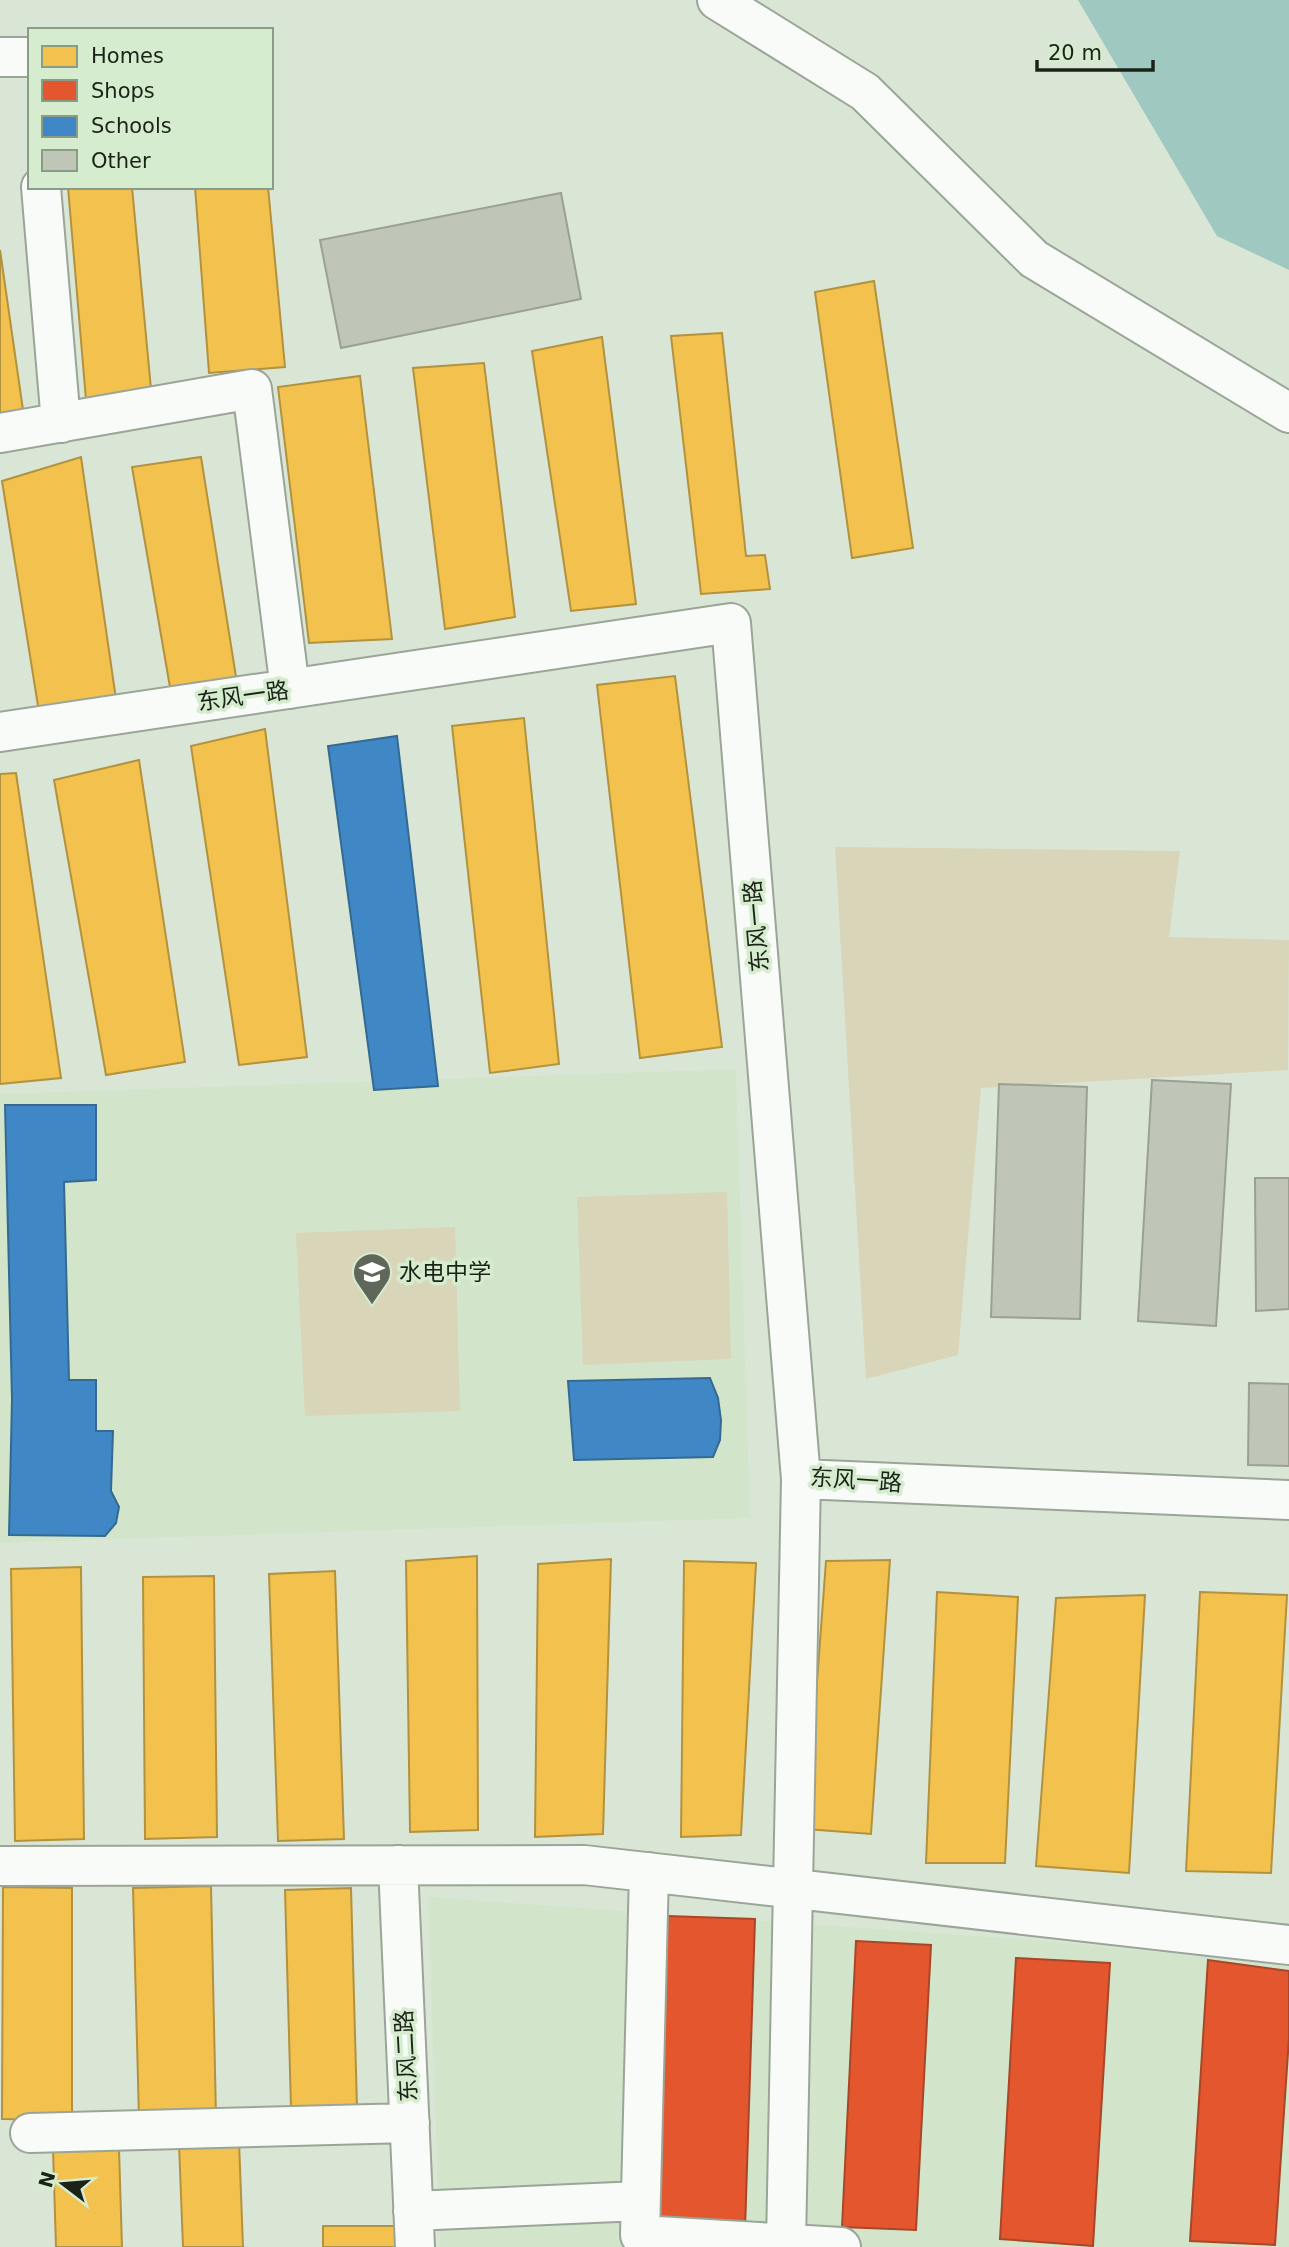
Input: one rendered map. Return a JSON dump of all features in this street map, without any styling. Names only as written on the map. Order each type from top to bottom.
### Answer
[{"type":"street","points":[[717,0],[865,92],[1034,259],[1289,413]]},
{"type":"street","points":[[0,57],[28,57]]},
{"type":"street","points":[[41,189],[61,423]]},
{"type":"street","points":[[0,433],[252,389],[289,689]]},
{"type":"street","name":"东风一路","points":[[0,732],[731,623],[801,1479],[1289,1500]]},
{"type":"street","points":[[786,2244],[801,1479]]},
{"type":"street","points":[[0,1866],[584,1865],[1289,1945]]},
{"type":"street","name":"东风二路","points":[[398,1866],[414,2229]]},
{"type":"street","points":[[649,1872],[639,2235],[841,2247]]},
{"type":"street","points":[[30,2133],[410,2123]]},
{"type":"street","points":[[414,2229],[640,2201]]},
{"type":"shaded area","points":[[835,847],[1180,851],[1169,937],[1289,940],[1288,1070],[981,1088],[958,1355],[866,1379]]},
{"type":"shaded area","name":"水电中学","points":[[736,1069],[750,1518],[0,1543],[0,1094]]},
{"type":"shaded area","points":[[727,1192],[731,1359],[583,1365],[577,1197]]},
{"type":"shaded area","points":[[455,1227],[460,1411],[305,1416],[296,1233]]},
{"type":"shaded area","points":[[428,1897],[1060,1942],[1289,1966],[1289,2247],[440,2247]]},
{"type":"water","points":[[1078,0],[1289,0],[1289,270],[1217,236]]},
{"type":"building: Homes","points":[[68,189],[132,189],[151,389],[86,400]]},
{"type":"building: Homes","points":[[195,189],[268,189],[285,367],[209,373]]},
{"type":"building: Homes","points":[[0,250],[24,417],[0,421]]},
{"type":"building: Homes","points":[[874,281],[913,548],[852,558],[815,292]]},
{"type":"building: Homes","points":[[722,333],[746,556],[765,555],[770,589],[701,594],[671,336]]},
{"type":"building: Homes","points":[[602,337],[636,604],[571,611],[532,351]]},
{"type":"building: Homes","points":[[484,363],[515,617],[445,629],[413,368]]},
{"type":"building: Homes","points":[[360,376],[392,639],[309,643],[278,387]]},
{"type":"building: Homes","points":[[81,457],[116,699],[39,712],[2,481]]},
{"type":"building: Homes","points":[[201,457],[237,683],[171,693],[132,467]]},
{"type":"building: Homes","points":[[675,676],[722,1047],[640,1058],[597,685]]},
{"type":"building: Homes","points":[[524,718],[559,1064],[490,1073],[452,726]]},
{"type":"building: Homes","points":[[265,729],[307,1057],[239,1065],[191,746]]},
{"type":"building: Homes","points":[[139,760],[185,1062],[106,1075],[54,780]]},
{"type":"building: Homes","points":[[16,773],[61,1078],[0,1084],[0,774]]},
{"type":"building: Homes","points":[[477,1556],[478,1830],[410,1832],[406,1561]]},
{"type":"building: Homes","points":[[611,1559],[603,1834],[535,1837],[538,1564]]},
{"type":"building: Homes","points":[[890,1560],[871,1834],[806,1829],[826,1561]]},
{"type":"building: Homes","points":[[684,1561],[756,1563],[741,1835],[681,1837]]},
{"type":"building: Homes","points":[[81,1567],[84,1839],[15,1841],[11,1569]]},
{"type":"building: Homes","points":[[335,1571],[344,1839],[278,1841],[269,1574]]},
{"type":"building: Homes","points":[[214,1576],[217,1837],[145,1839],[143,1577]]},
{"type":"building: Homes","points":[[937,1592],[1018,1597],[1005,1863],[926,1863]]},
{"type":"building: Homes","points":[[1200,1592],[1287,1595],[1271,1873],[1186,1871]]},
{"type":"building: Homes","points":[[1145,1595],[1129,1873],[1036,1866],[1056,1598]]},
{"type":"building: Homes","points":[[211,1886],[216,2117],[139,2119],[133,1888]]},
{"type":"building: Homes","points":[[3,1887],[72,1888],[72,2120],[2,2119]]},
{"type":"building: Homes","points":[[351,1888],[357,2107],[291,2108],[285,1890]]},
{"type":"building: Homes","points":[[239,2141],[243,2247],[183,2247],[179,2144]]},
{"type":"building: Homes","points":[[119,2149],[122,2247],[56,2247],[53,2150]]},
{"type":"building: Homes","points":[[323,2226],[396,2226],[396,2247],[323,2247]]},
{"type":"building: Shops","points":[[667,1916],[755,1919],[745,2230],[657,2227]]},
{"type":"building: Shops","points":[[856,1941],[931,1945],[916,2230],[842,2227]]},
{"type":"building: Shops","points":[[1016,1958],[1110,1963],[1093,2246],[1000,2239]]},
{"type":"building: Shops","points":[[1208,1960],[1289,1971],[1289,2038],[1275,2245],[1190,2241]]},
{"type":"building: Schools","points":[[397,736],[438,1086],[374,1090],[328,746]]},
{"type":"building: Schools","points":[[5,1105],[96,1105],[96,1180],[64,1182],[69,1380],[96,1380],[96,1431],[113,1431],[111,1491],[119,1507],[116,1523],[105,1536],[9,1535],[12,1399]]},
{"type":"building: Schools","points":[[710,1378],[718,1398],[721,1420],[720,1440],[713,1457],[574,1460],[568,1381]]},
{"type":"building: Other","points":[[561,193],[581,299],[341,348],[320,240]]},
{"type":"building: Other","points":[[1152,1080],[1231,1084],[1216,1326],[1138,1321]]},
{"type":"building: Other","points":[[999,1084],[1087,1087],[1080,1319],[991,1317]]},
{"type":"building: Other","points":[[1255,1178],[1289,1178],[1289,1309],[1256,1311]]},
{"type":"building: Other","points":[[1249,1383],[1289,1384],[1289,1466],[1248,1465]]},
{"type":"place","name":"水电中学","points":[[372,1306]]}]
